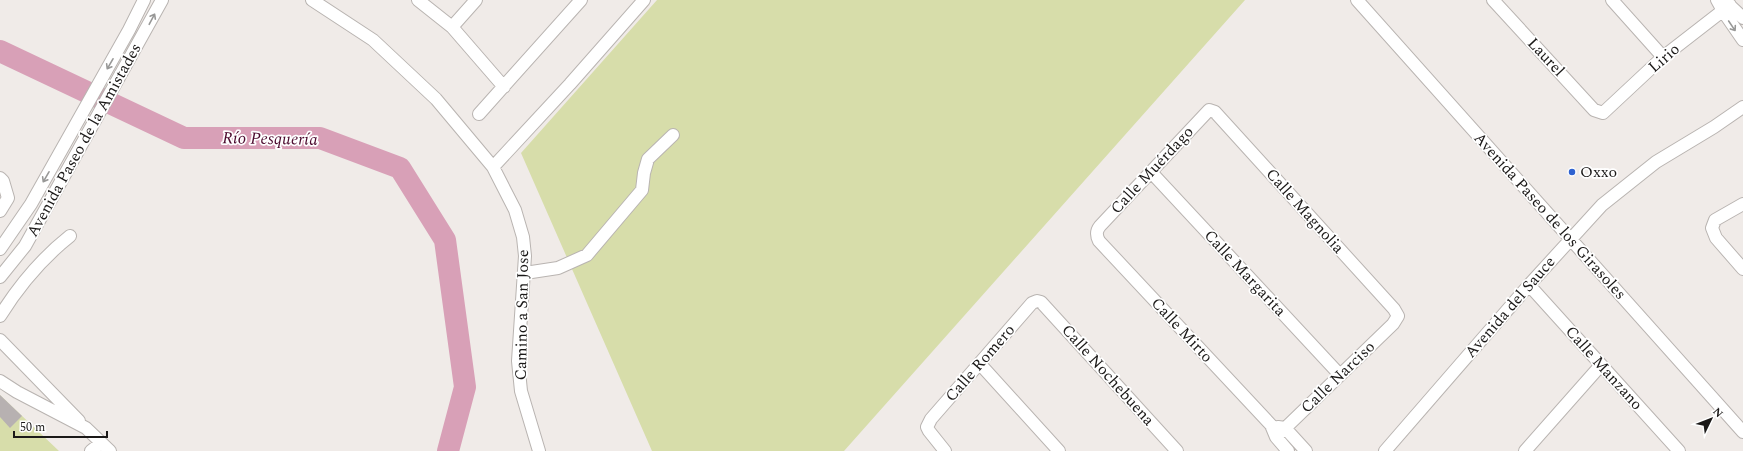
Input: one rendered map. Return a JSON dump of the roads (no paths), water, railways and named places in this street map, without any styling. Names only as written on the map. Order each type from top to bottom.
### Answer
[{"type":"street","name":"Avenida Paseo de la Amistades","points":[[0,249],[31,204],[129,30],[144,0]]},
{"type":"street","name":"Avenida Paseo de la Amistades","points":[[0,277],[25,246],[162,0]]},
{"type":"street","name":"Camino a San Jose","points":[[312,0],[373,40],[436,99],[493,167],[515,210],[523,237],[525,273],[518,361],[521,391],[539,451]]},
{"type":"street","points":[[418,0],[452,27],[504,86]]},
{"type":"street","points":[[452,27],[476,0]]},
{"type":"street","points":[[480,114],[581,0]]},
{"type":"street","points":[[493,167],[570,84],[644,0]]},
{"type":"street","name":"Avenida Paseo de los Girasoles","points":[[1358,0],[1743,432]]},
{"type":"street","name":"Laurel","points":[[1493,0],[1594,110],[1600,113]]},
{"type":"street","points":[[1612,0],[1664,57]]},
{"type":"street","points":[[1717,0],[1743,18]]},
{"type":"street","points":[[1725,5],[1743,40]]},
{"type":"street","name":"Lirio","points":[[1600,113],[1606,112],[1664,57],[1725,5]]},
{"type":"street","name":"Avenida del Sauce","points":[[1385,451],[1570,238],[1602,205],[1630,181],[1656,162],[1714,127],[1743,107]]},
{"type":"street","name":"Calle Muérdago","points":[[1097,233],[1100,226],[1209,110]]},
{"type":"street","name":"Calle Magnolia","points":[[1209,110],[1215,112],[1394,309],[1398,316]]},
{"type":"street","points":[[525,273],[558,268],[587,255],[642,190],[644,173],[648,159],[673,135]]},
{"type":"street","name":"Calle Margarita","points":[[1151,172],[1340,375]]},
{"type":"street","points":[[0,178],[3,181],[8,198],[0,211]]},
{"type":"street","points":[[1743,204],[1715,220],[1712,228],[1716,238],[1743,269]]},
{"type":"street","name":"Calle Mirto","points":[[1097,233],[1099,241],[1271,425],[1276,437],[1288,451]]},
{"type":"street","points":[[0,316],[26,279],[48,254],[70,236]]},
{"type":"street","name":"Calle Manzano","points":[[1529,285],[1679,451]]},
{"type":"street","name":"Calle Romero","points":[[945,451],[933,438],[928,428],[931,419],[1032,304],[1037,301]]},
{"type":"street","name":"Calle Nochebuena","points":[[1037,301],[1041,302],[1177,451]]},
{"type":"street","name":"Calle Narciso","points":[[1276,437],[1393,324],[1398,316]]},
{"type":"street","points":[[0,340],[106,447]]},
{"type":"street","points":[[980,364],[1059,451]]},
{"type":"street","points":[[1525,451],[1601,365]]},
{"type":"street","points":[[0,381],[17,392],[86,428]]},
{"type":"street","points":[[1271,425],[1285,428],[1306,451]]},
{"type":"street","points":[[91,451],[106,447]]},
{"type":"waterway","name":"Río Pesquería","points":[[0,51],[184,138],[320,138],[400,168],[445,240],[465,387],[448,451]]},
{"type":"place","name":"Oxxo","points":[[1572,172]]}]
